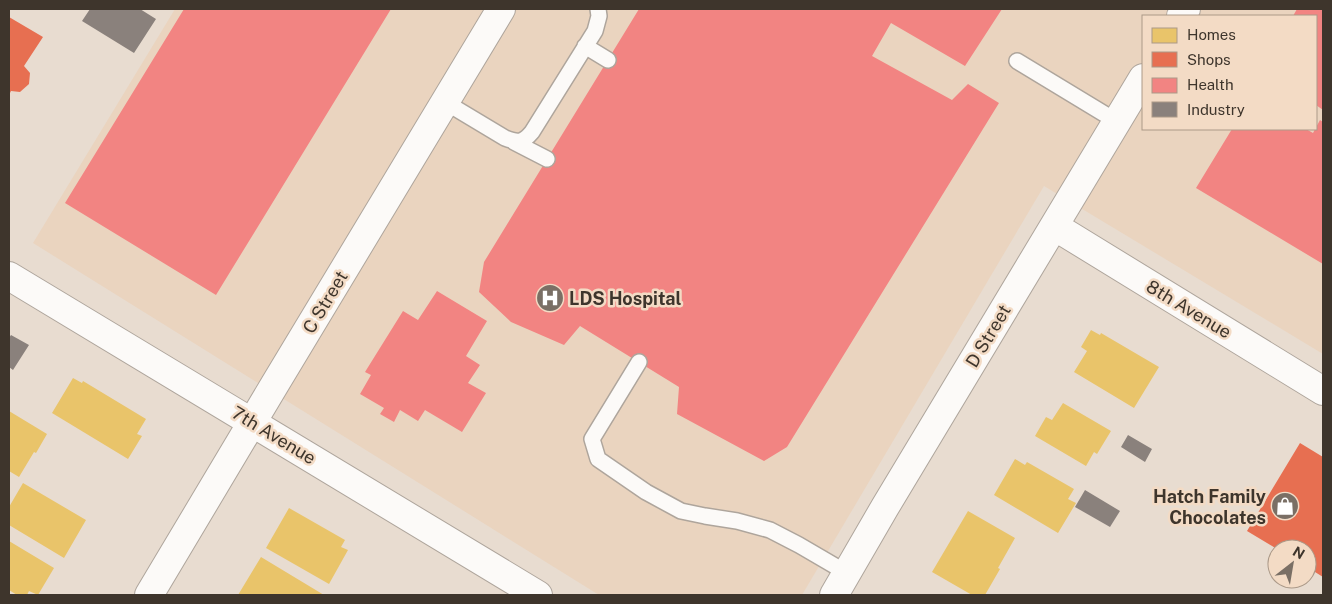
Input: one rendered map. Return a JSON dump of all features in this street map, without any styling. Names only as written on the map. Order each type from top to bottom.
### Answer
[{"type":"street","name":"C Street","points":[[149,595],[501,9]]},
{"type":"street","name":"D Street","points":[[841,584],[885,507],[1142,80]]},
{"type":"street","name":"8th Avenue","points":[[1054,226],[1323,391]]},
{"type":"street","name":"7th Avenue","points":[[9,276],[538,595]]},
{"type":"lane","points":[[514,142],[520,142],[532,132],[595,31],[599,16],[598,9]]},
{"type":"lane","points":[[585,46],[608,60]]},
{"type":"lane","points":[[1017,61],[1116,121]]},
{"type":"lane","points":[[445,102],[492,131],[547,160]]},
{"type":"lane","points":[[639,362],[592,439],[598,459],[646,492],[681,510],[737,521],[770,530],[800,545],[841,584]]},
{"type":"shaded area","name":"LDS Hospital","points":[[175,9],[1323,9],[1323,354],[1044,186],[802,595],[599,595],[33,243]]},
{"type":"building: Homes","points":[[1091,330],[1100,335],[1101,333],[1159,367],[1134,408],[1074,372],[1087,351],[1081,347]]},
{"type":"building: Homes","points":[[73,378],[82,383],[83,381],[146,419],[137,434],[142,436],[128,459],[52,413]]},
{"type":"building: Homes","points":[[1063,403],[1111,431],[1097,454],[1094,452],[1086,466],[1035,436],[1046,417],[1052,420]]},
{"type":"building: Homes","points":[[9,411],[47,434],[19,477],[9,471]]},
{"type":"building: Homes","points":[[1015,459],[1025,465],[1027,462],[1074,489],[1068,499],[1076,503],[1058,533],[994,495]]},
{"type":"building: Homes","points":[[23,483],[86,520],[64,558],[9,525],[9,507]]},
{"type":"building: Homes","points":[[289,508],[345,540],[341,547],[348,550],[329,584],[266,548]]},
{"type":"building: Homes","points":[[968,511],[1015,538],[985,595],[972,595],[932,572]]},
{"type":"building: Homes","points":[[9,541],[54,568],[38,595],[29,591],[27,595],[17,595],[9,590]]},
{"type":"building: Homes","points":[[261,557],[324,595],[238,595]]},
{"type":"building: Shops","points":[[9,17],[43,37],[24,66],[30,73],[29,84],[20,92],[11,91],[9,95]]},
{"type":"building: Shops","name":"Hatch Family Chocolates","points":[[1300,443],[1323,457],[1323,577],[1317,573],[1317,539],[1267,539],[1267,543],[1247,531]]},
{"type":"building: Health","points":[[184,9],[391,9],[216,295],[65,203]]},
{"type":"building: Health","name":"LDS Hospital","points":[[639,9],[1002,9],[965,66],[891,23],[872,56],[952,100],[968,84],[999,103],[787,447],[764,461],[677,414],[679,387],[580,326],[564,345],[511,322],[479,292],[484,262]]},
{"type":"building: Health","points":[[1297,9],[1323,9],[1323,110],[1317,106],[1317,15],[1294,15]]},
{"type":"building: Health","points":[[1320,120],[1323,122],[1323,264],[1196,188],[1231,130],[1308,130],[1313,133],[1317,130]]},
{"type":"building: Health","points":[[437,291],[487,321],[466,356],[480,365],[468,383],[486,393],[462,432],[425,410],[418,421],[400,410],[394,422],[380,414],[384,408],[360,394],[371,375],[365,372],[403,311],[418,320]]},
{"type":"building: Industry","points":[[90,9],[140,9],[156,19],[134,53],[82,21]]},
{"type":"building: Industry","points":[[11,335],[29,345],[13,370],[9,367],[9,338]]},
{"type":"building: Industry","points":[[1128,435],[1152,449],[1145,462],[1121,447]]},
{"type":"building: Industry","points":[[1085,490],[1120,511],[1110,527],[1075,507]]},
{"type":"place","name":"LDS Hospital","points":[[550,298]]},
{"type":"place","name":"Hatch Family Chocolates","points":[[1285,506]]}]
